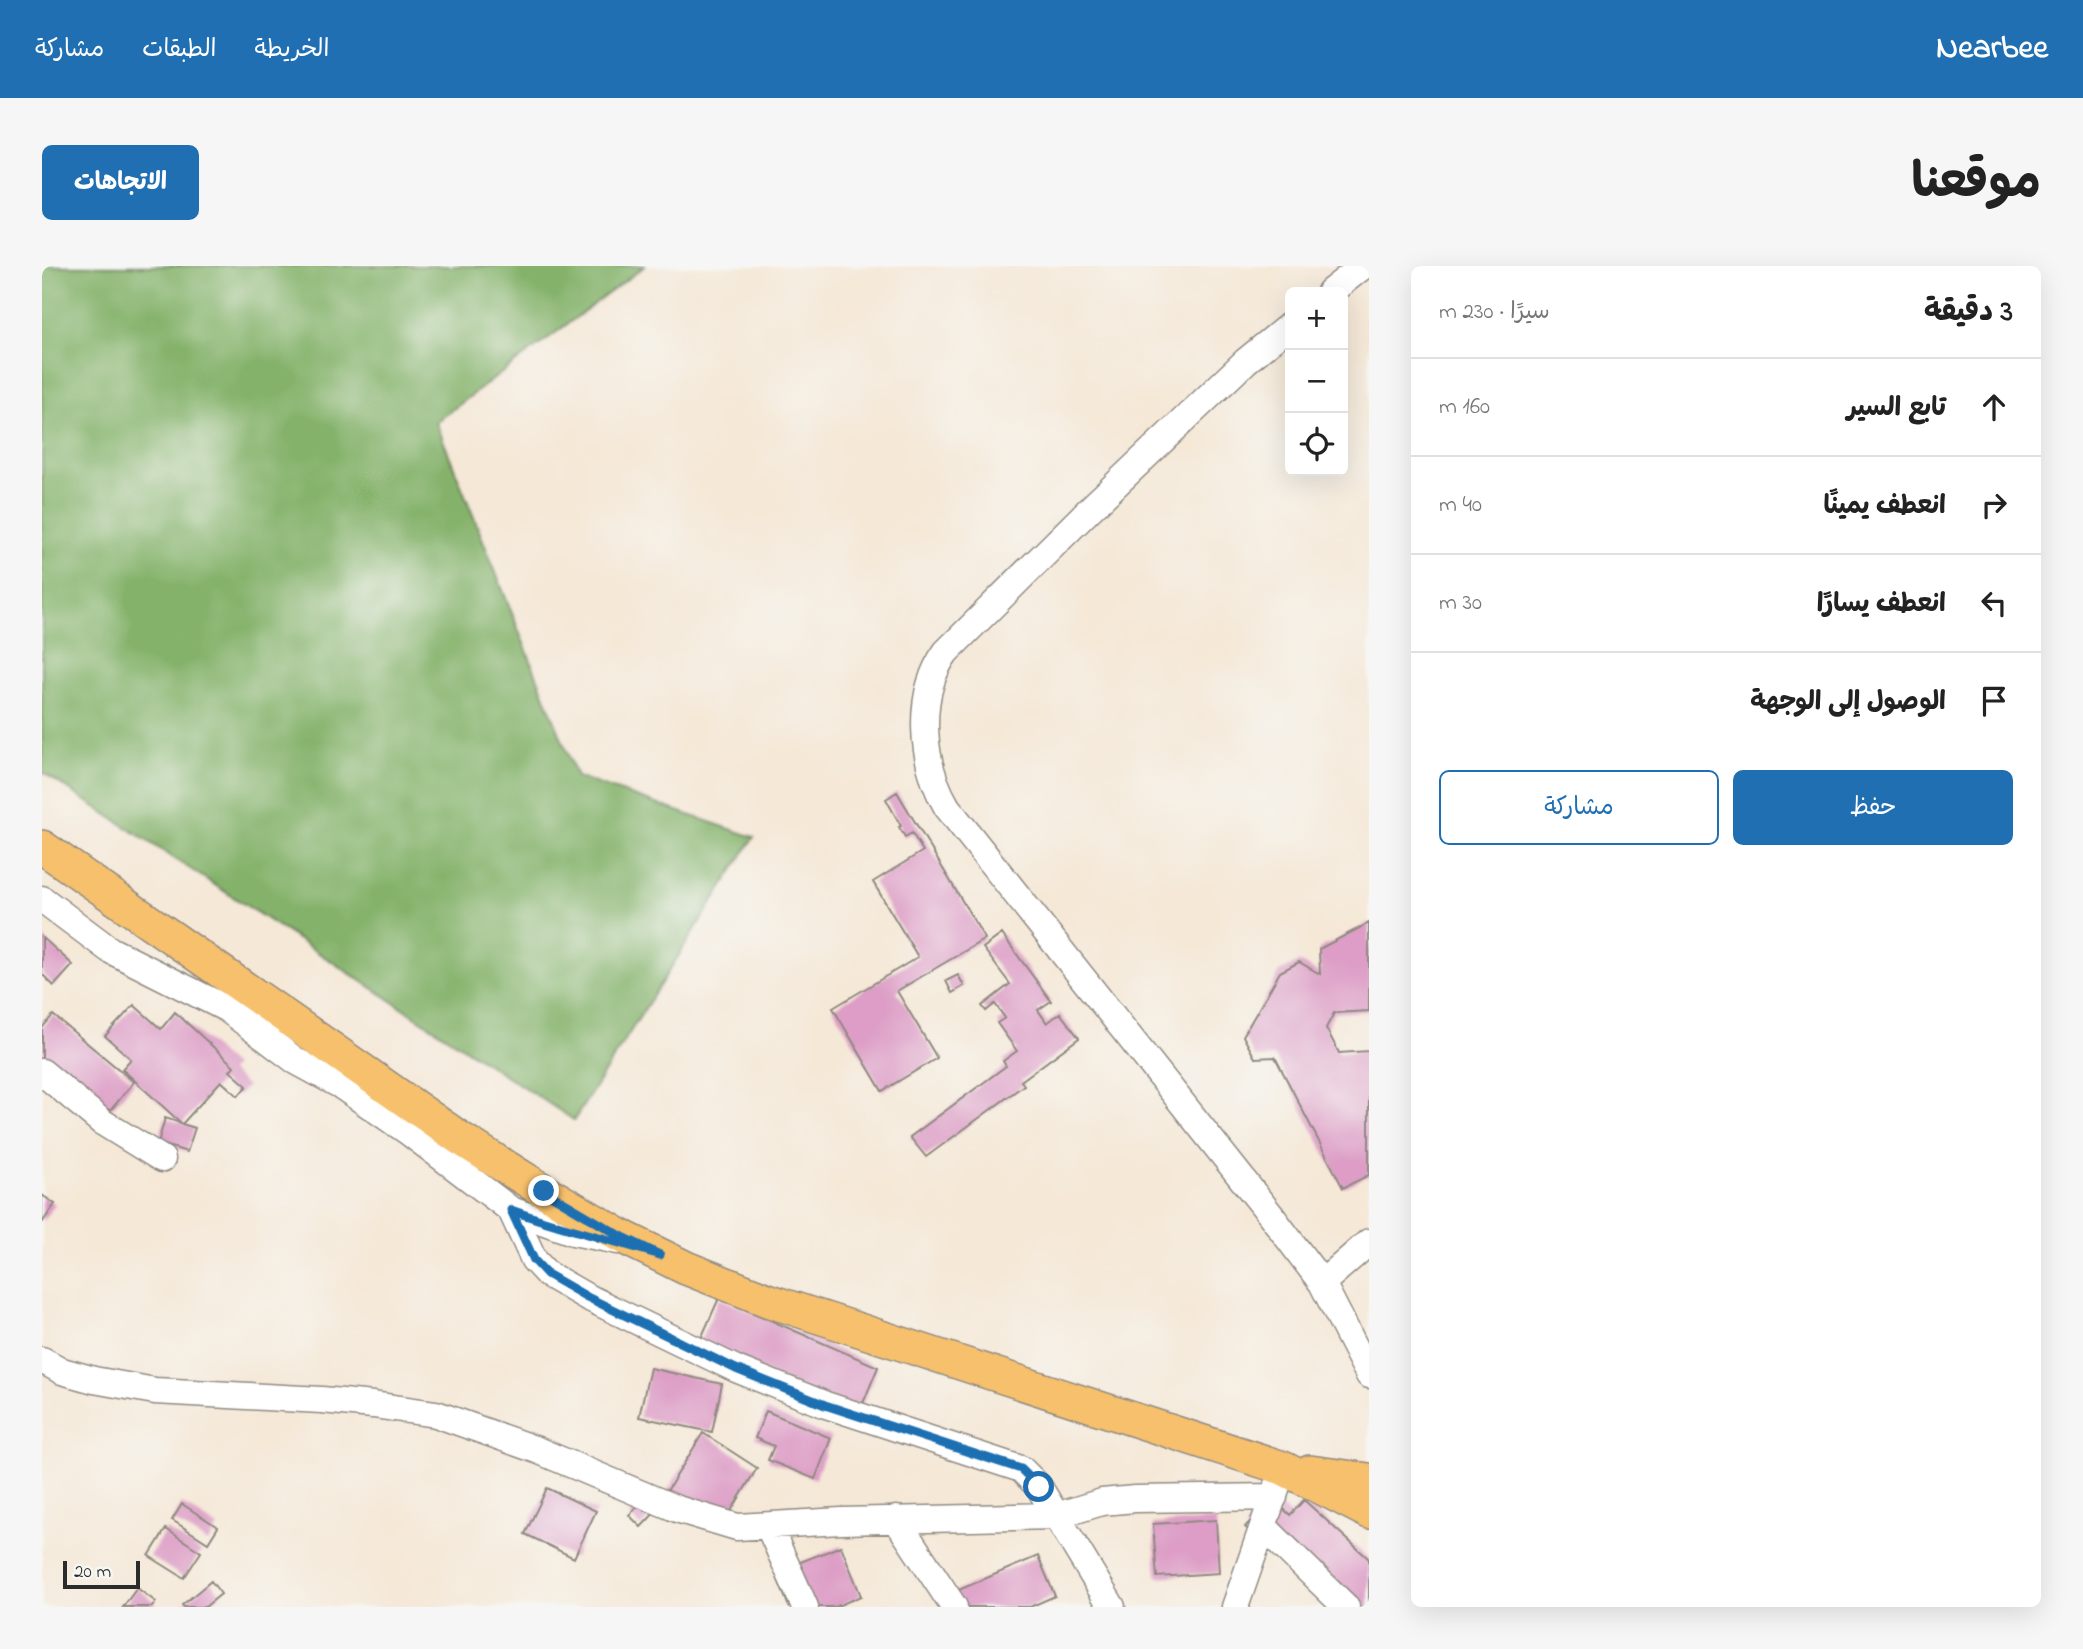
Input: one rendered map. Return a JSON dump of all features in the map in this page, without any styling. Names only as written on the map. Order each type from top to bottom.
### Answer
[{"type":"main road","points":[[42,847],[458,1137],[619,1235],[686,1268],[767,1300],[1279,1483],[1369,1512]]},
{"type":"main road","points":[[1279,1483],[1369,1480]]},
{"type":"street","points":[[1337,287],[1363,266]]},
{"type":"street","points":[[1285,329],[1227,379],[1090,509],[946,652],[939,662],[929,691],[926,730],[930,766],[940,796],[947,807],[1237,1171],[1322,1283],[1369,1375]]},
{"type":"street","points":[[42,899],[110,950],[227,1009],[296,1061],[340,1085],[407,1131],[511,1210],[573,1231],[615,1240],[660,1255]]},
{"type":"street","points":[[42,1072],[102,1122],[162,1159]]},
{"type":"street","points":[[511,1210],[534,1260],[547,1274],[587,1297],[736,1369],[825,1405],[1021,1469],[1039,1487],[1112,1607]]},
{"type":"street","points":[[1322,1283],[1369,1242]]},
{"type":"street","points":[[42,1360],[62,1371],[94,1380],[155,1391],[309,1399],[436,1414],[537,1450],[677,1509],[737,1527],[896,1519],[1056,1516],[1102,1502],[1279,1483],[1235,1607]]},
{"type":"street","points":[[896,1519],[954,1607]]},
{"type":"street","points":[[1263,1526],[1346,1607]]},
{"type":"street","points":[[769,1527],[805,1607]]},
{"type":"green space","points":[[42,266],[645,266],[436,422],[577,777],[754,837],[574,1120],[42,772]]},
{"type":"building","points":[[897,792],[985,939],[897,991],[937,1058],[882,1091],[833,1008],[918,957],[873,882],[923,851],[912,833],[905,837],[886,799]]},
{"type":"building","points":[[1369,923],[1369,1011],[1334,1013],[1326,1028],[1339,1053],[1369,1051],[1369,1175],[1343,1188],[1275,1057],[1255,1058],[1243,1036],[1280,972],[1299,962],[1320,974],[1319,949]]},
{"type":"building","points":[[1002,934],[1051,1001],[1038,1010],[1047,1023],[1060,1013],[1079,1038],[1021,1081],[1024,1085],[926,1157],[910,1137],[1006,1066],[1003,1061],[1017,1051],[997,1023],[1005,1018],[995,1004],[986,1011],[982,1006],[1010,984],[983,948]]},
{"type":"building","points":[[42,937],[73,965],[54,986],[42,974]]},
{"type":"building","points":[[958,975],[964,986],[952,993],[946,981]]},
{"type":"building","points":[[134,1005],[161,1029],[175,1012],[234,1066],[230,1071],[247,1086],[238,1096],[221,1081],[182,1124],[195,1128],[187,1152],[158,1143],[165,1118],[181,1123],[122,1069],[131,1059],[105,1036]]},
{"type":"building","points":[[53,1015],[134,1082],[100,1123],[42,1074],[42,1028]]},
{"type":"building","points":[[42,1195],[55,1204],[42,1223]]},
{"type":"building","points":[[719,1298],[878,1367],[859,1413],[699,1343]]},
{"type":"building","points":[[650,1368],[722,1384],[712,1432],[639,1417]]},
{"type":"building","points":[[766,1411],[831,1438],[815,1479],[768,1460],[774,1446],[755,1438]]},
{"type":"building","points":[[703,1433],[757,1468],[722,1526],[667,1491]]},
{"type":"building","points":[[547,1488],[596,1511],[574,1558],[525,1534]]},
{"type":"building","points":[[648,1495],[660,1507],[641,1527],[629,1515]]},
{"type":"building","points":[[1272,1498],[1290,1515],[1304,1500],[1369,1559],[1369,1607],[1345,1607],[1309,1586],[1245,1527]]},
{"type":"building","points":[[182,1504],[218,1527],[208,1543],[172,1520]]},
{"type":"building","points":[[1216,1520],[1219,1573],[1157,1577],[1153,1524]]},
{"type":"building","points":[[166,1529],[201,1552],[184,1578],[149,1556]]},
{"type":"building","points":[[841,1546],[861,1596],[835,1607],[789,1607],[775,1572]]},
{"type":"building","points":[[1038,1556],[1055,1596],[1030,1607],[961,1607],[954,1592]]},
{"type":"building","points":[[211,1581],[221,1594],[205,1607],[182,1605]]},
{"type":"building","points":[[137,1588],[156,1602],[152,1607],[123,1607]]},
{"type":"route","points":[[544,1191],[619,1235],[660,1255],[615,1240],[573,1231],[511,1210],[527,1248],[547,1274],[587,1297],[736,1369],[825,1405],[1021,1469],[1039,1487]]}]
